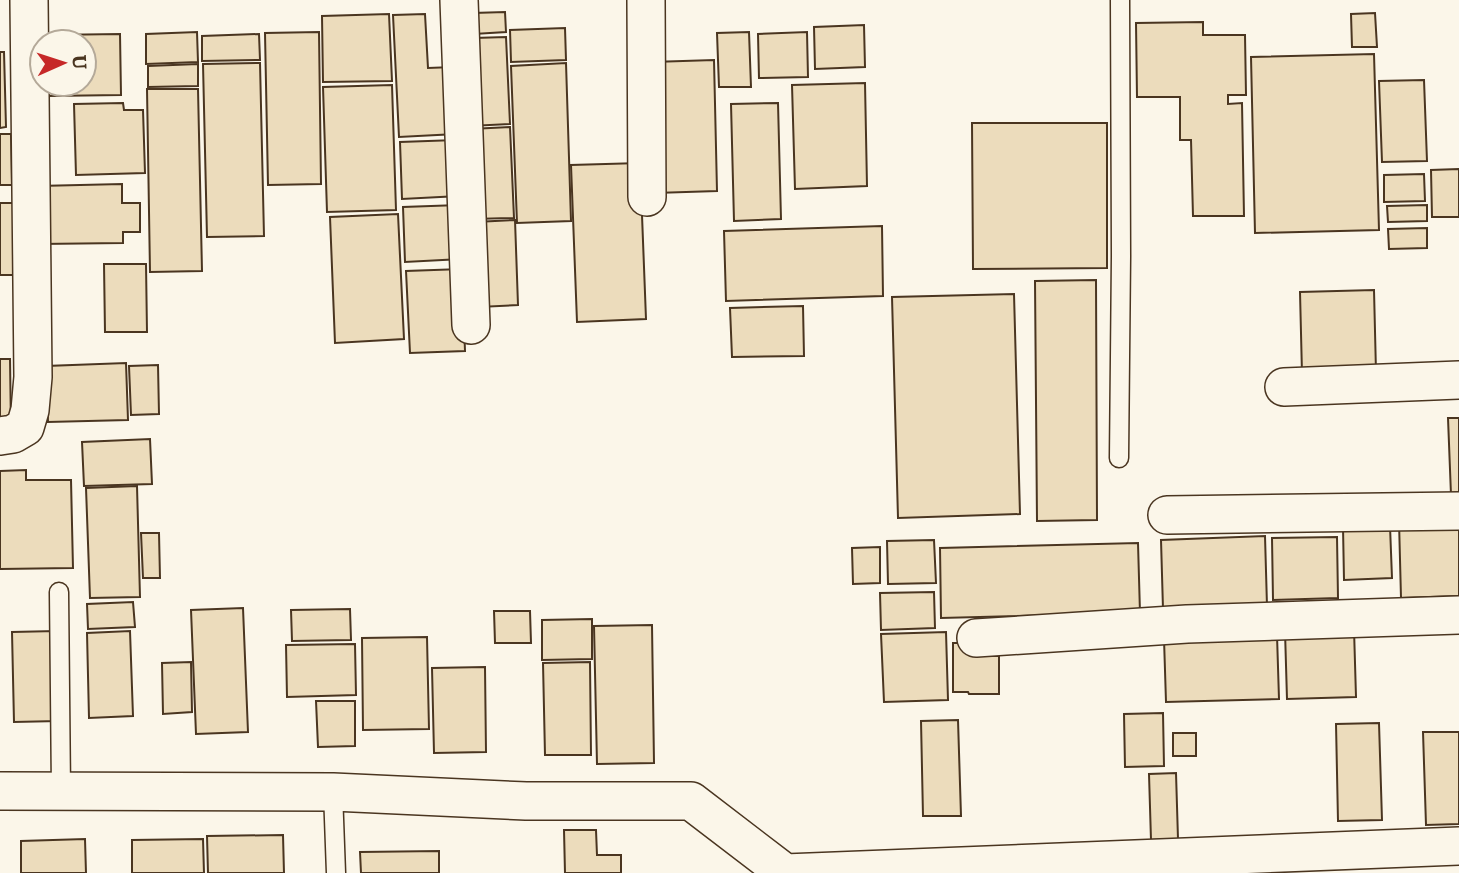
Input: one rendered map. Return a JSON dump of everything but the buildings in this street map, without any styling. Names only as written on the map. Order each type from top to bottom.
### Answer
[{"type":"street","points":[[0,436],[13,434],[25,427],[30,410],[33,377],[29,0]]},
{"type":"street","points":[[459,0],[471,325]]},
{"type":"street","points":[[646,0],[647,197]]},
{"type":"street","points":[[1284,387],[1459,380]]},
{"type":"street","points":[[1167,515],[1459,511]]},
{"type":"street","points":[[976,638],[1188,624],[1459,615]]},
{"type":"street","points":[[0,791],[333,792],[526,801],[691,802],[785,873],[1459,846]]},
{"type":"lane","points":[[1119,0],[1119,458]]},
{"type":"lane","points":[[59,592],[61,791]]},
{"type":"lane","points":[[333,792],[336,873]]}]
